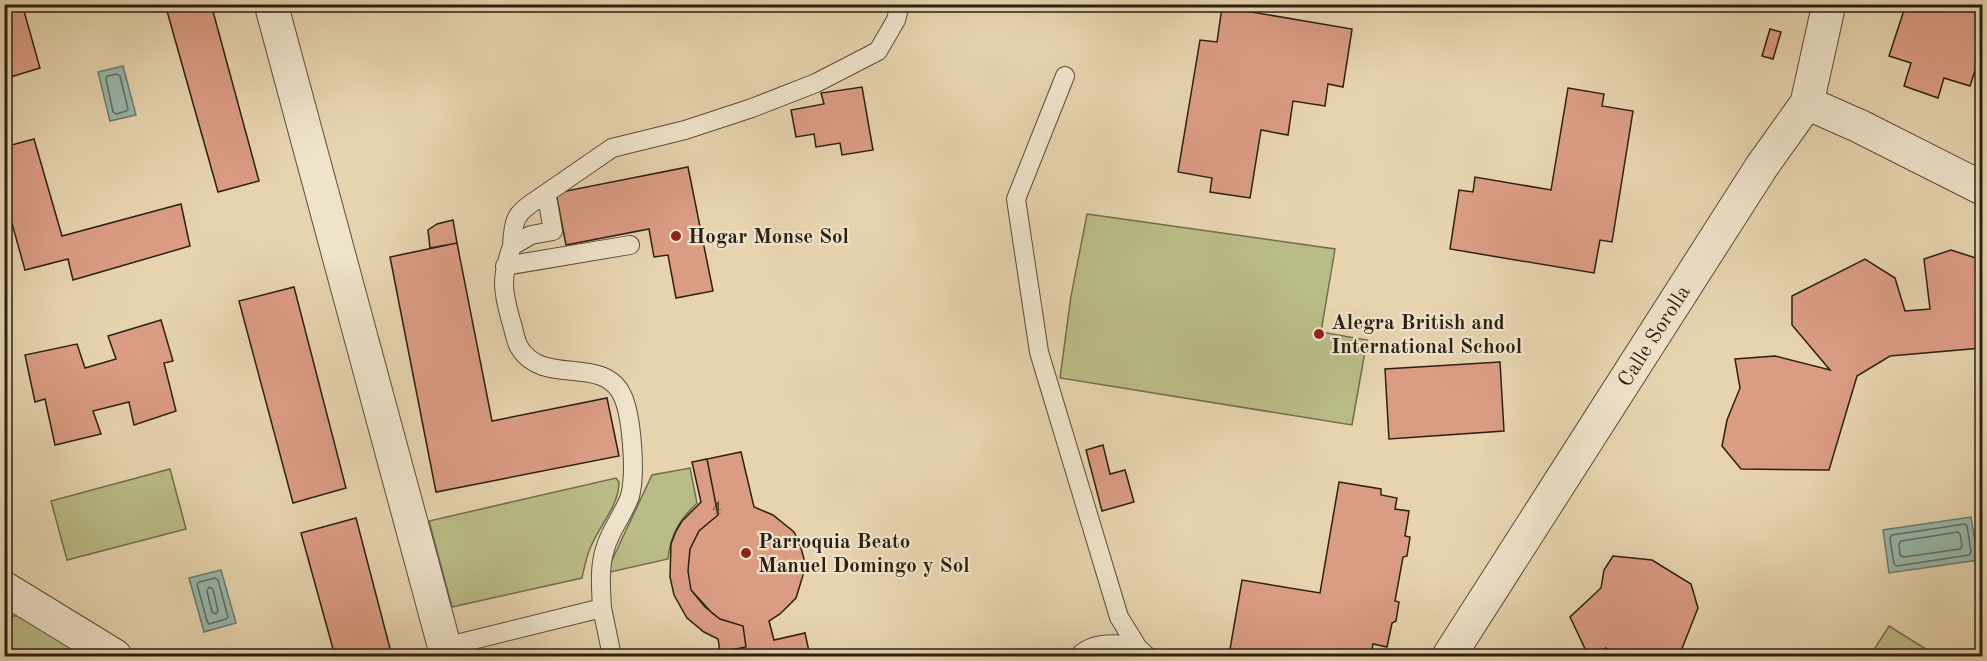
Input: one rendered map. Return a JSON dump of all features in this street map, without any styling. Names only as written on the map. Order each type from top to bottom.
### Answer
[{"type":"street","points":[[271,4],[445,652]]},
{"type":"street","name":"Calle Sorolla","points":[[1449,657],[1762,166],[1807,103],[1829,4]]},
{"type":"street","points":[[1807,103],[1859,126],[1983,188]]},
{"type":"street","points":[[4,588],[115,657]]},
{"type":"lane","points":[[612,657],[602,608],[600,575],[605,548],[630,496],[633,476],[632,440],[624,398],[614,382],[576,370],[554,370],[534,363],[519,346],[503,288],[505,266],[512,246],[513,223],[525,207],[612,148],[684,130],[752,108],[816,83],[878,51],[896,20],[900,4]]},
{"type":"lane","points":[[1065,76],[1016,199],[1039,352],[1119,617],[1142,652]]},
{"type":"lane","points":[[512,246],[531,235],[553,231],[548,202],[538,199]]},
{"type":"lane","points":[[505,266],[630,245]]},
{"type":"lane","points":[[445,652],[602,608]]},
{"type":"lane","points":[[1079,657],[1084,651],[1100,646],[1123,644],[1142,652]]},
{"type":"green space","points":[[1087,214],[1335,249],[1321,332],[1367,340],[1352,425],[1060,378],[1071,296]]},
{"type":"green space","points":[[690,468],[697,503],[677,528],[671,542],[668,559],[606,573],[652,475]]},
{"type":"green space","points":[[170,469],[186,529],[67,560],[51,501]]},
{"type":"green space","points":[[616,478],[619,482],[618,491],[612,509],[593,542],[582,578],[452,607],[429,521]]},
{"type":"green space","points":[[17,616],[25,620],[85,656],[5,656],[4,617]]},
{"type":"green space","points":[[1889,626],[1937,656],[1870,656]]},
{"type":"water","points":[[123,66],[136,115],[110,121],[98,72]]},
{"type":"water","points":[[1971,517],[1978,560],[1889,573],[1883,530]]},
{"type":"water","points":[[221,570],[236,623],[204,632],[189,578]]},
{"type":"building","points":[[4,4],[22,4],[40,68],[4,79]]},
{"type":"building","points":[[165,4],[211,4],[259,181],[218,192]]},
{"type":"building","points":[[1906,4],[1982,4],[1982,49],[1970,86],[1944,78],[1938,98],[1904,86],[1911,63],[1889,56]]},
{"type":"building","points":[[1222,7],[1352,29],[1343,87],[1328,84],[1325,106],[1293,101],[1288,135],[1261,130],[1250,198],[1210,192],[1212,178],[1178,172],[1200,40],[1217,42]]},
{"type":"building","points":[[1770,29],[1781,32],[1773,59],[1762,56]]},
{"type":"building","points":[[862,87],[873,150],[842,155],[840,143],[816,147],[814,134],[796,137],[791,110],[824,104],[821,93]]},
{"type":"building","points":[[1568,88],[1604,94],[1602,106],[1633,111],[1612,242],[1600,240],[1594,273],[1450,249],[1459,190],[1473,192],[1475,177],[1551,190]]},
{"type":"building","points":[[34,139],[62,236],[181,204],[190,246],[73,280],[68,259],[25,270],[4,195],[4,147]]},
{"type":"building","name":"Hogar Monse Sol","points":[[688,167],[713,291],[676,298],[668,255],[654,257],[649,229],[566,245],[556,193]]},
{"type":"building","points":[[453,220],[457,243],[430,248],[428,230],[437,224]]},
{"type":"building","points":[[457,243],[492,421],[607,398],[619,456],[436,492],[390,257]]},
{"type":"building","points":[[1951,250],[1982,260],[1982,348],[1890,356],[1857,376],[1829,470],[1741,469],[1722,446],[1727,420],[1740,388],[1735,359],[1775,356],[1830,370],[1792,325],[1792,296],[1865,259],[1895,278],[1905,311],[1930,309],[1924,259]]},
{"type":"building","points":[[294,287],[346,488],[293,503],[239,301]]},
{"type":"building","points":[[161,320],[173,361],[164,363],[176,411],[134,425],[129,402],[93,411],[101,434],[55,445],[45,399],[35,402],[25,355],[77,344],[85,368],[116,359],[108,336]]},
{"type":"building","points":[[1500,362],[1504,431],[1389,439],[1385,369]]},
{"type":"building","points":[[1103,445],[1110,474],[1125,470],[1134,502],[1102,511],[1086,450]]},
{"type":"building","name":"Parroquia Beato Manuel Domingo y Sol","points":[[741,452],[754,507],[773,515],[794,532],[804,559],[804,572],[796,598],[780,614],[769,621],[774,640],[805,633],[810,656],[719,656],[718,653],[746,647],[743,626],[720,619],[691,590],[688,571],[690,549],[699,531],[718,515],[707,459]]},
{"type":"building","points":[[707,459],[718,515],[699,531],[690,549],[688,571],[691,590],[705,607],[720,619],[743,626],[746,647],[720,652],[718,639],[704,632],[687,618],[674,595],[670,577],[671,544],[676,531],[682,521],[701,502],[692,462]]},
{"type":"building","points":[[1339,482],[1381,489],[1381,495],[1397,498],[1395,509],[1409,511],[1405,536],[1410,537],[1407,556],[1403,557],[1395,601],[1399,602],[1396,621],[1392,623],[1387,647],[1373,644],[1371,656],[1229,655],[1242,580],[1320,593]]},
{"type":"building","points":[[356,518],[392,656],[335,656],[301,533]]},
{"type":"building","points":[[1613,556],[1652,560],[1691,584],[1698,608],[1679,656],[1617,656],[1606,648],[1588,655],[1570,617],[1601,588],[1604,570]]},
{"type":"place","name":"Hogar Monse Sol","points":[[676,236]]},
{"type":"place","name":"Alegra British and International School","points":[[1319,334]]},
{"type":"place","name":"Parroquia Beato Manuel Domingo y Sol","points":[[746,553]]}]
